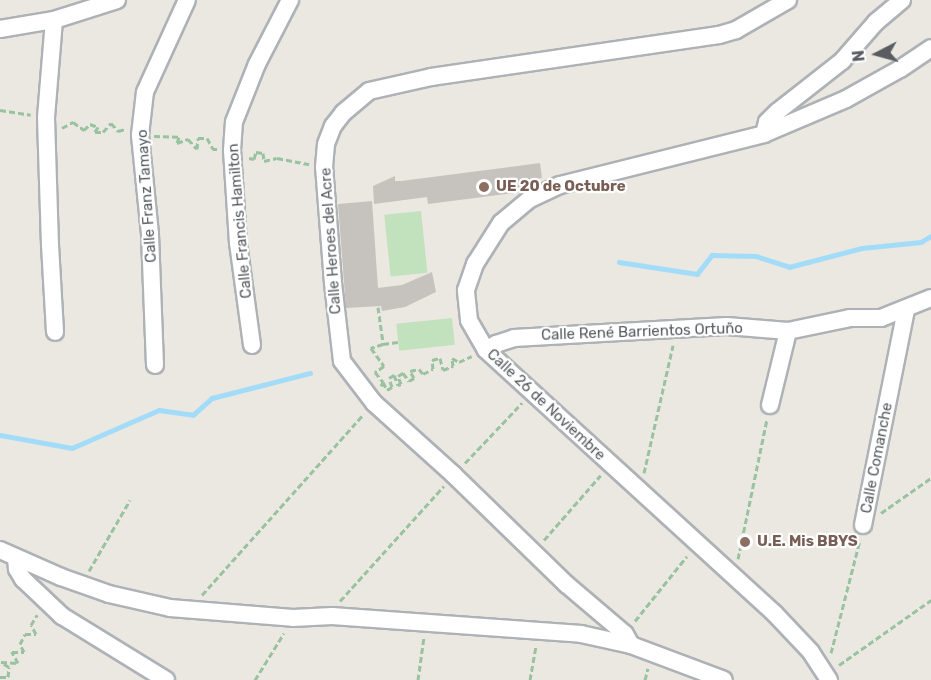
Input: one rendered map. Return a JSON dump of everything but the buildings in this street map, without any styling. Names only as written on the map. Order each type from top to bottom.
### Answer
[{"type":"street","points":[[0,29],[54,20],[117,0]]},
{"type":"street","name":"Calle Franz Tamayo","points":[[155,365],[150,234],[140,135],[145,92],[187,0]]},
{"type":"street","name":"Calle Francis Hamilton","points":[[252,345],[238,243],[232,150],[234,122],[272,31],[290,0]]},
{"type":"street","name":"Calle Heroes del Acre","points":[[628,640],[533,553],[454,475],[374,403],[342,361],[324,166],[326,144],[333,126],[343,113],[369,91],[430,77],[719,35],[735,30],[762,7],[788,0]]},
{"type":"street","points":[[764,134],[767,122],[777,112],[842,62],[876,22],[902,0]]},
{"type":"street","points":[[54,20],[46,118],[55,332]]},
{"type":"street","name":"Calle 26 de Noviembre","points":[[827,677],[811,652],[734,576],[696,545],[640,489],[531,394],[486,350],[469,320],[466,290],[475,264],[501,224],[530,199],[560,185],[764,134],[846,99],[900,69],[931,48]]},
{"type":"street","name":"Calle René Barrientos Ortuño","points":[[486,350],[514,338],[727,326],[788,331],[850,318],[881,318],[906,310],[931,298]]},
{"type":"street","name":"Calle Comanche","points":[[863,525],[906,310]]},
{"type":"street","points":[[770,405],[788,331]]},
{"type":"street","points":[[0,550],[81,584],[141,602],[195,610],[293,618],[332,616],[581,634],[628,640],[724,680]]},
{"type":"street","points":[[16,558],[17,568],[23,579],[44,602],[98,640],[166,680]]},
{"type":"path","points":[[0,110],[46,118],[56,117],[57,126],[61,128],[73,123],[84,130],[90,124],[98,127],[94,132],[104,132],[111,123],[118,131],[123,128],[140,135],[179,137],[177,143],[188,140],[197,149],[198,138],[207,138],[213,149],[232,150],[242,145],[244,158],[254,159],[256,152],[263,153],[264,161],[277,158],[324,166]]},
{"type":"path","points":[[378,307],[383,344]]},
{"type":"path","points":[[640,489],[676,328]]},
{"type":"path","points":[[398,342],[371,348],[384,366],[375,372],[387,390],[392,387],[389,378],[394,375],[398,385],[401,384],[398,376],[403,373],[409,381],[414,378],[410,371],[419,369],[423,374],[433,369],[432,360],[440,358],[443,370],[453,366],[452,358],[459,362],[486,350]]},
{"type":"path","points":[[195,610],[203,592],[374,403],[383,382]]},
{"type":"path","points":[[332,616],[337,603],[531,394]]},
{"type":"path","points":[[734,576],[770,405]]},
{"type":"path","points":[[533,553],[610,464]]},
{"type":"path","points":[[863,525],[931,478]]},
{"type":"path","points":[[81,584],[130,500]]},
{"type":"path","name":"Calle Comanche","points":[[827,677],[863,525]]},
{"type":"path","points":[[628,640],[696,545]]},
{"type":"path","points":[[827,677],[931,600]]},
{"type":"path","points":[[0,677],[8,678],[9,667],[1,662],[18,663],[12,652],[24,652],[20,644],[25,634],[36,634],[31,625],[44,602]]},
{"type":"path","points":[[255,680],[293,618]]},
{"type":"path","points":[[418,680],[426,624]]},
{"type":"path","points":[[530,680],[538,631]]},
{"type":"green space","points":[[421,211],[427,273],[391,277],[384,215]]},
{"type":"green space","points":[[452,318],[455,345],[399,351],[396,324]]},
{"type":"waterway","points":[[619,262],[697,274],[712,255],[756,256],[789,267],[862,248],[921,242],[931,236]]},
{"type":"waterway","points":[[0,435],[72,448],[159,410],[193,415],[212,398],[310,373]]},
{"type":"place","name":"UE 20 de Octubre","points":[[484,187]]},
{"type":"place","name":"U.E. Mis BBYS","points":[[745,542]]}]
